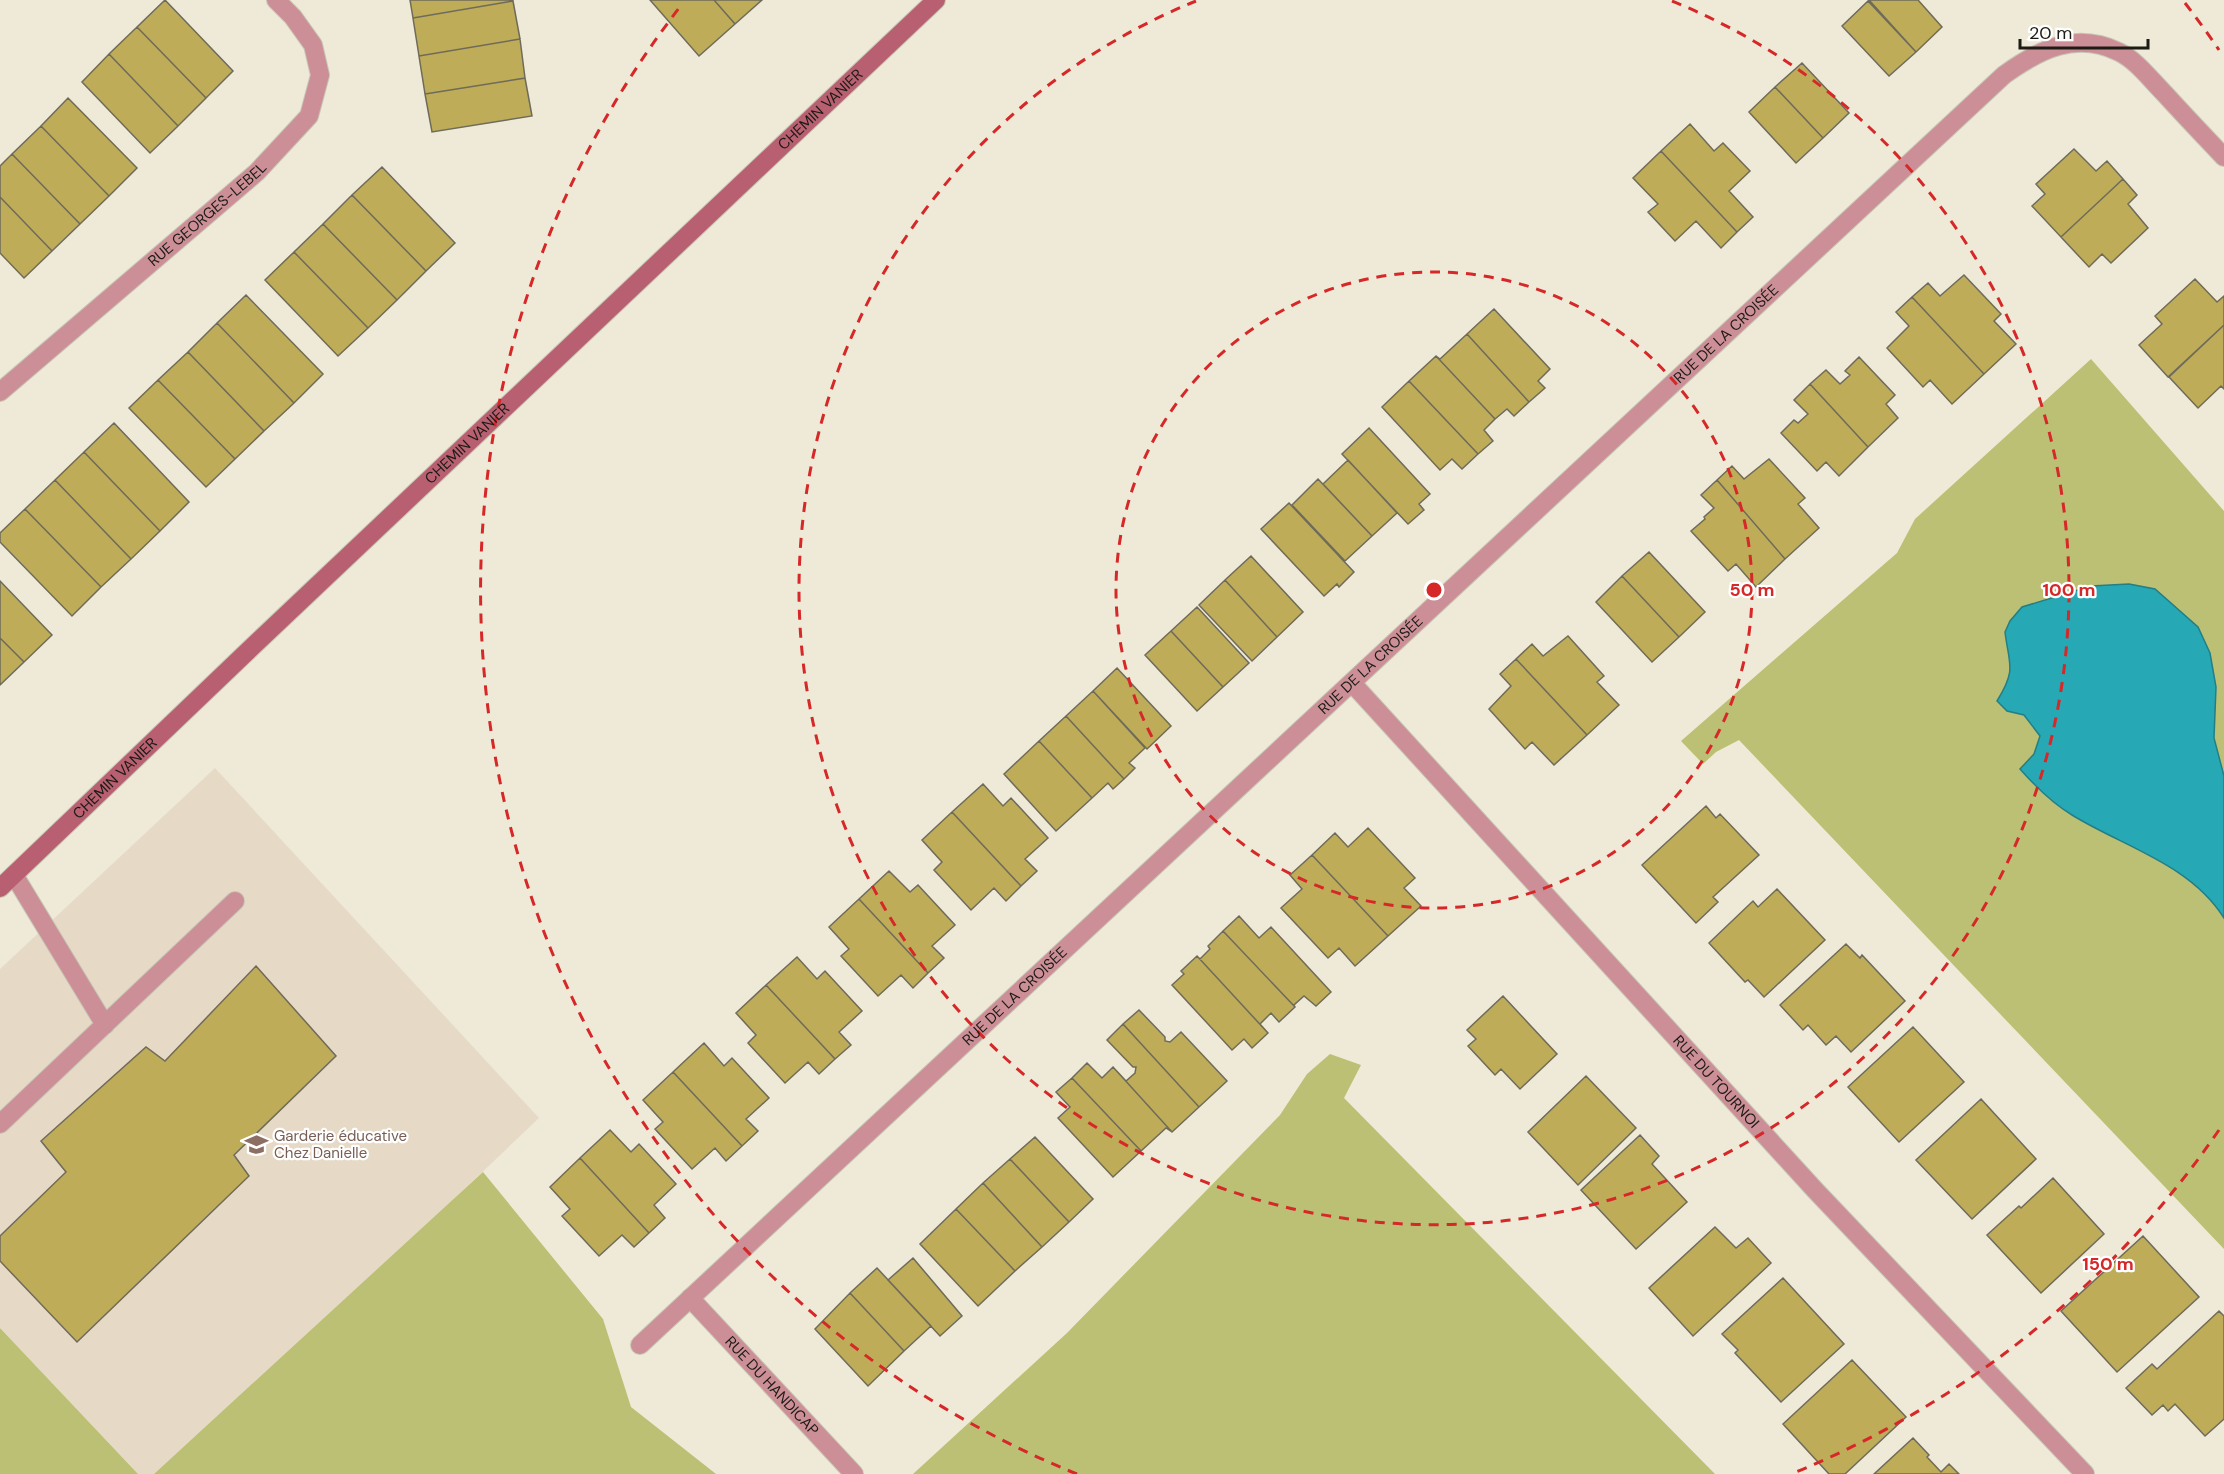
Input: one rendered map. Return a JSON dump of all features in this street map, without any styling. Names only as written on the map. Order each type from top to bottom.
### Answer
[{"type":"main road","name":"CHEMIN VANIER","points":[[0,888],[936,0]]},
{"type":"street","name":"RUE GEORGES-LEBEL","points":[[0,392],[256,172],[309,116],[320,75],[313,45],[293,17],[276,0]]},
{"type":"street","name":"RUE DE LA CROISÉE","points":[[640,1345],[2004,75],[2030,57],[2062,44],[2093,43],[2121,53],[2146,74],[2224,157]]},
{"type":"street","name":"RUE DU TOURNOI","points":[[1352,683],[1807,1181],[2085,1474]]},
{"type":"street","points":[[14,875],[105,1025]]},
{"type":"street","points":[[0,1124],[235,901]]},
{"type":"street","name":"RUE DU HANDICAP","points":[[690,1298],[854,1474]]},
{"type":"shaded area","name":"Garderie éducative Chez Danielle","points":[[215,768],[539,1118],[411,1240],[154,1474],[138,1474],[0,1328],[0,969]]},
{"type":"green space","points":[[2091,359],[2224,511],[2224,1249],[1739,740],[1716,752],[1703,764],[1681,741],[1897,553],[1915,519]]},
{"type":"green space","points":[[1330,1054],[1361,1065],[1344,1098],[1715,1474],[913,1474],[1067,1333],[1280,1115],[1307,1074]]},
{"type":"green space","points":[[483,1172],[603,1319],[631,1407],[716,1474],[154,1474]]},
{"type":"green space","points":[[0,1328],[138,1474],[0,1474]]},
{"type":"water","points":[[2129,584],[2155,589],[2198,627],[2210,653],[2216,687],[2214,738],[2224,776],[2224,918],[2210,899],[2175,870],[2072,815],[2038,788],[2020,769],[2034,754],[2040,736],[2024,715],[2007,711],[1997,701],[2007,681],[2010,667],[2005,632],[2010,621],[2022,607],[2091,586]]},
{"type":"building","points":[[165,0],[233,71],[206,98],[137,27]]},
{"type":"building","points":[[410,0],[513,0],[513,1],[413,18]]},
{"type":"building","points":[[650,0],[714,0],[735,24],[699,56]]},
{"type":"building","points":[[714,0],[762,0],[735,24]]},
{"type":"building","points":[[1869,0],[1918,0],[1942,27],[1916,52]]},
{"type":"building","points":[[513,1],[520,39],[419,56],[413,18]]},
{"type":"building","points":[[1868,1],[1916,52],[1889,76],[1842,26]]},
{"type":"building","points":[[137,27],[206,98],[178,126],[109,54]]},
{"type":"building","points":[[520,39],[525,78],[425,94],[419,56]]},
{"type":"building","points":[[109,54],[178,126],[150,153],[82,82]]},
{"type":"building","points":[[1802,63],[1849,113],[1823,138],[1775,87]]},
{"type":"building","points":[[525,78],[532,116],[432,132],[425,94]]},
{"type":"building","points":[[1775,87],[1823,138],[1796,163],[1749,112]]},
{"type":"building","points":[[68,98],[137,168],[109,196],[41,126]]},
{"type":"building","points":[[1690,124],[1714,151],[1723,143],[1750,171],[1729,191],[1753,217],[1737,232],[1661,151]]},
{"type":"building","points":[[41,126],[109,196],[80,224],[12,154]]},
{"type":"building","points":[[2074,149],[2096,171],[2107,161],[2123,179],[2061,237],[2032,206],[2045,194],[2036,184]]},
{"type":"building","points":[[1661,151],[1737,232],[1721,248],[1696,221],[1675,241],[1648,212],[1658,204],[1633,178]]},
{"type":"building","points":[[12,154],[80,224],[52,251],[0,197],[0,166]]},
{"type":"building","points":[[382,167],[455,243],[426,271],[352,195]]},
{"type":"building","points":[[2123,179],[2137,195],[2128,204],[2148,228],[2111,263],[2102,254],[2089,267],[2061,237]]},
{"type":"building","points":[[352,195],[426,271],[397,300],[323,224]]},
{"type":"building","points":[[0,197],[52,251],[24,278],[0,253]]},
{"type":"building","points":[[323,224],[397,300],[368,328],[294,252]]},
{"type":"building","points":[[294,252],[368,328],[338,356],[265,280]]},
{"type":"building","points":[[1964,275],[2001,314],[1994,321],[2016,344],[1984,374],[1912,297],[1928,283],[1940,296]]},
{"type":"building","points":[[2195,279],[2217,302],[2224,296],[2224,325],[2168,377],[2139,345],[2162,324],[2155,316]]},
{"type":"building","points":[[246,295],[323,374],[294,403],[217,323]]},
{"type":"building","points":[[1912,297],[1984,374],[1952,404],[1930,380],[1923,387],[1887,348],[1909,326],[1896,312]]},
{"type":"building","points":[[1494,309],[1550,369],[1538,381],[1545,388],[1529,402],[1467,334]]},
{"type":"building","points":[[217,323],[294,403],[264,431],[188,352]]},
{"type":"building","points":[[2224,325],[2224,389],[2221,386],[2198,408],[2169,377]]},
{"type":"building","points":[[1467,334],[1529,402],[1514,416],[1507,409],[1495,419],[1436,356],[1440,359]]},
{"type":"building","points":[[188,352],[264,431],[235,459],[158,380]]},
{"type":"building","points":[[1436,356],[1495,419],[1484,430],[1493,441],[1478,454],[1409,381]]},
{"type":"building","points":[[1859,357],[1895,395],[1886,404],[1898,418],[1868,447],[1810,384],[1826,370],[1840,384],[1850,375],[1845,371]]},
{"type":"building","points":[[158,380],[235,459],[206,487],[129,408]]},
{"type":"building","points":[[1409,381],[1478,454],[1462,469],[1452,459],[1440,470],[1382,407]]},
{"type":"building","points":[[1810,384],[1868,447],[1839,476],[1826,462],[1817,471],[1781,433],[1794,420],[1798,423],[1808,414],[1794,400]]},
{"type":"building","points":[[114,423],[189,502],[160,531],[84,452]]},
{"type":"building","points":[[1369,428],[1430,494],[1419,504],[1424,510],[1408,524],[1342,454]]},
{"type":"building","points":[[84,452],[160,531],[131,559],[55,480]]},
{"type":"building","points":[[1769,459],[1805,498],[1798,504],[1819,528],[1785,559],[1717,480],[1732,466],[1744,479]]},
{"type":"building","points":[[1348,460],[1397,513],[1372,536],[1323,484]]},
{"type":"building","points":[[1318,479],[1372,536],[1345,561],[1292,505]]},
{"type":"building","points":[[55,480],[131,559],[101,587],[25,509]]},
{"type":"building","points":[[1717,480],[1785,559],[1756,587],[1736,564],[1728,571],[1691,531],[1714,508],[1701,495]]},
{"type":"building","points":[[1289,503],[1354,572],[1339,587],[1337,584],[1324,596],[1261,529]]},
{"type":"building","points":[[25,509],[101,587],[72,616],[0,542],[0,533]]},
{"type":"building","points":[[1649,552],[1705,612],[1679,637],[1622,576]]},
{"type":"building","points":[[1251,556],[1303,612],[1277,637],[1225,580]]},
{"type":"building","points":[[1622,576],[1679,637],[1652,662],[1596,602]]},
{"type":"building","points":[[1225,580],[1277,637],[1252,661],[1199,605]]},
{"type":"building","points":[[0,581],[52,635],[24,662],[0,638]]},
{"type":"building","points":[[1197,607],[1249,663],[1223,687],[1171,631]]},
{"type":"building","points":[[1171,631],[1223,687],[1197,711],[1145,655]]},
{"type":"building","points":[[1568,636],[1604,676],[1597,682],[1619,705],[1587,735],[1516,659],[1532,644],[1543,656]]},
{"type":"building","points":[[0,638],[24,662],[0,685]]},
{"type":"building","points":[[1516,659],[1587,735],[1554,765],[1532,742],[1525,749],[1489,709],[1511,686],[1500,674]]},
{"type":"building","points":[[1117,668],[1171,726],[1147,749],[1093,691]]},
{"type":"building","points":[[1093,691],[1145,748],[1129,763],[1135,768],[1124,779],[1066,716]]},
{"type":"building","points":[[1066,716],[1124,779],[1113,789],[1108,783],[1092,798],[1039,741]]},
{"type":"building","points":[[1039,741],[1092,798],[1056,831],[1004,774]]},
{"type":"building","points":[[983,784],[1003,806],[1011,798],[1048,838],[1025,859],[1037,871],[1021,886],[952,812]]},
{"type":"building","points":[[1706,806],[1716,818],[1720,814],[1759,855],[1713,897],[1718,902],[1696,923],[1642,865]]},
{"type":"building","points":[[952,812],[1021,886],[1006,901],[994,888],[971,910],[934,870],[942,862],[922,840]]},
{"type":"building","points":[[1368,828],[1415,878],[1404,888],[1421,906],[1388,936],[1312,855],[1335,833],[1348,847]]},
{"type":"building","points":[[1312,855],[1388,936],[1355,966],[1339,948],[1328,958],[1281,908],[1302,889],[1290,875]]},
{"type":"building","points":[[889,871],[910,892],[918,885],[955,925],[932,946],[944,958],[928,973],[859,899]]},
{"type":"building","points":[[1777,889],[1825,940],[1764,997],[1748,980],[1745,982],[1709,943],[1753,901],[1758,907]]},
{"type":"building","points":[[859,899],[928,973],[913,988],[901,975],[878,996],[841,956],[849,949],[829,927]]},
{"type":"building","points":[[1239,916],[1259,938],[1271,927],[1331,992],[1316,1006],[1304,996],[1294,1005],[1295,1007],[1223,931]]},
{"type":"building","points":[[1223,931],[1295,1007],[1279,1022],[1271,1013],[1260,1024],[1268,1033],[1197,956],[1200,959],[1210,949],[1208,946]]},
{"type":"building","points":[[1846,944],[1860,958],[1862,955],[1905,1001],[1851,1052],[1836,1036],[1826,1045],[1808,1025],[1803,1030],[1780,1005]]},
{"type":"building","points":[[1197,956],[1268,1033],[1252,1048],[1244,1039],[1232,1050],[1172,985],[1184,974],[1181,971]]},
{"type":"building","points":[[797,957],[817,979],[825,971],[862,1011],[839,1032],[851,1045],[835,1059],[766,985]]},
{"type":"building","points":[[256,966],[336,1056],[234,1155],[249,1176],[77,1342],[0,1261],[0,1236],[66,1172],[41,1141],[146,1047],[165,1061]]},
{"type":"building","points":[[766,985],[835,1059],[819,1074],[808,1062],[785,1083],[748,1043],[756,1035],[736,1013]]},
{"type":"building","points":[[1503,996],[1557,1054],[1520,1089],[1501,1069],[1495,1075],[1468,1046],[1476,1039],[1467,1030]]},
{"type":"building","points":[[1139,1010],[1165,1037],[1165,1041],[1170,1042],[1181,1032],[1227,1081],[1199,1107],[1123,1024]]},
{"type":"building","points":[[1123,1024],[1199,1107],[1172,1132],[1113,1067],[1126,1081],[1135,1073],[1136,1067],[1133,1067],[1107,1040]]},
{"type":"building","points":[[1913,1027],[1964,1082],[1899,1142],[1848,1087]]},
{"type":"building","points":[[704,1043],[724,1066],[732,1058],[769,1098],[746,1119],[758,1131],[742,1146],[673,1072]]},
{"type":"building","points":[[1087,1063],[1102,1078],[1113,1067],[1172,1132],[1166,1128],[1141,1151],[1072,1078]]},
{"type":"building","points":[[673,1072],[742,1146],[726,1161],[715,1148],[692,1169],[655,1129],[663,1122],[643,1100]]},
{"type":"building","points":[[1586,1076],[1636,1128],[1578,1185],[1528,1132]]},
{"type":"building","points":[[1072,1078],[1141,1151],[1113,1177],[1058,1118],[1070,1107],[1056,1092]]},
{"type":"building","points":[[1981,1099],[2036,1159],[1972,1219],[1916,1160]]},
{"type":"building","points":[[610,1130],[631,1152],[639,1144],[676,1184],[654,1205],[665,1218],[649,1233],[580,1158]]},
{"type":"building","points":[[1640,1135],[1659,1156],[1652,1164],[1687,1202],[1636,1249],[1581,1190]]},
{"type":"building","points":[[1035,1137],[1093,1199],[1069,1222],[1010,1159]]},
{"type":"building","points":[[580,1158],[649,1233],[634,1247],[622,1235],[599,1256],[562,1216],[570,1209],[550,1187]]},
{"type":"building","points":[[1010,1159],[1069,1222],[1042,1247],[983,1183]]},
{"type":"building","points":[[2053,1178],[2104,1234],[2041,1293],[1987,1235]]},
{"type":"building","points":[[983,1183],[1042,1247],[1015,1271],[956,1209]]},
{"type":"building","points":[[956,1209],[1015,1271],[978,1306],[920,1244]]},
{"type":"building","points":[[1715,1227],[1736,1248],[1748,1238],[1771,1263],[1693,1336],[1649,1288]]},
{"type":"building","points":[[2143,1236],[2199,1297],[2117,1372],[2061,1311]]},
{"type":"building","points":[[913,1258],[962,1316],[940,1336],[888,1280]]},
{"type":"building","points":[[877,1268],[931,1326],[904,1351],[850,1293]]},
{"type":"building","points":[[1783,1278],[1844,1344],[1781,1402],[1735,1353],[1738,1350],[1722,1334]]},
{"type":"building","points":[[850,1293],[904,1351],[868,1386],[815,1329]]},
{"type":"building","points":[[2219,1311],[2224,1316],[2224,1419],[2205,1436],[2175,1404],[2168,1411],[2163,1405],[2152,1415],[2126,1388],[2152,1364],[2157,1369]]},
{"type":"building","points":[[1852,1360],[1906,1417],[1845,1474],[1829,1474],[1783,1424]]},
{"type":"building","points":[[1913,1438],[1941,1472],[1949,1464],[1959,1474],[1874,1474]]},
{"type":"place","name":"Garderie éducative Chez Danielle","points":[[256,1145]]}]
